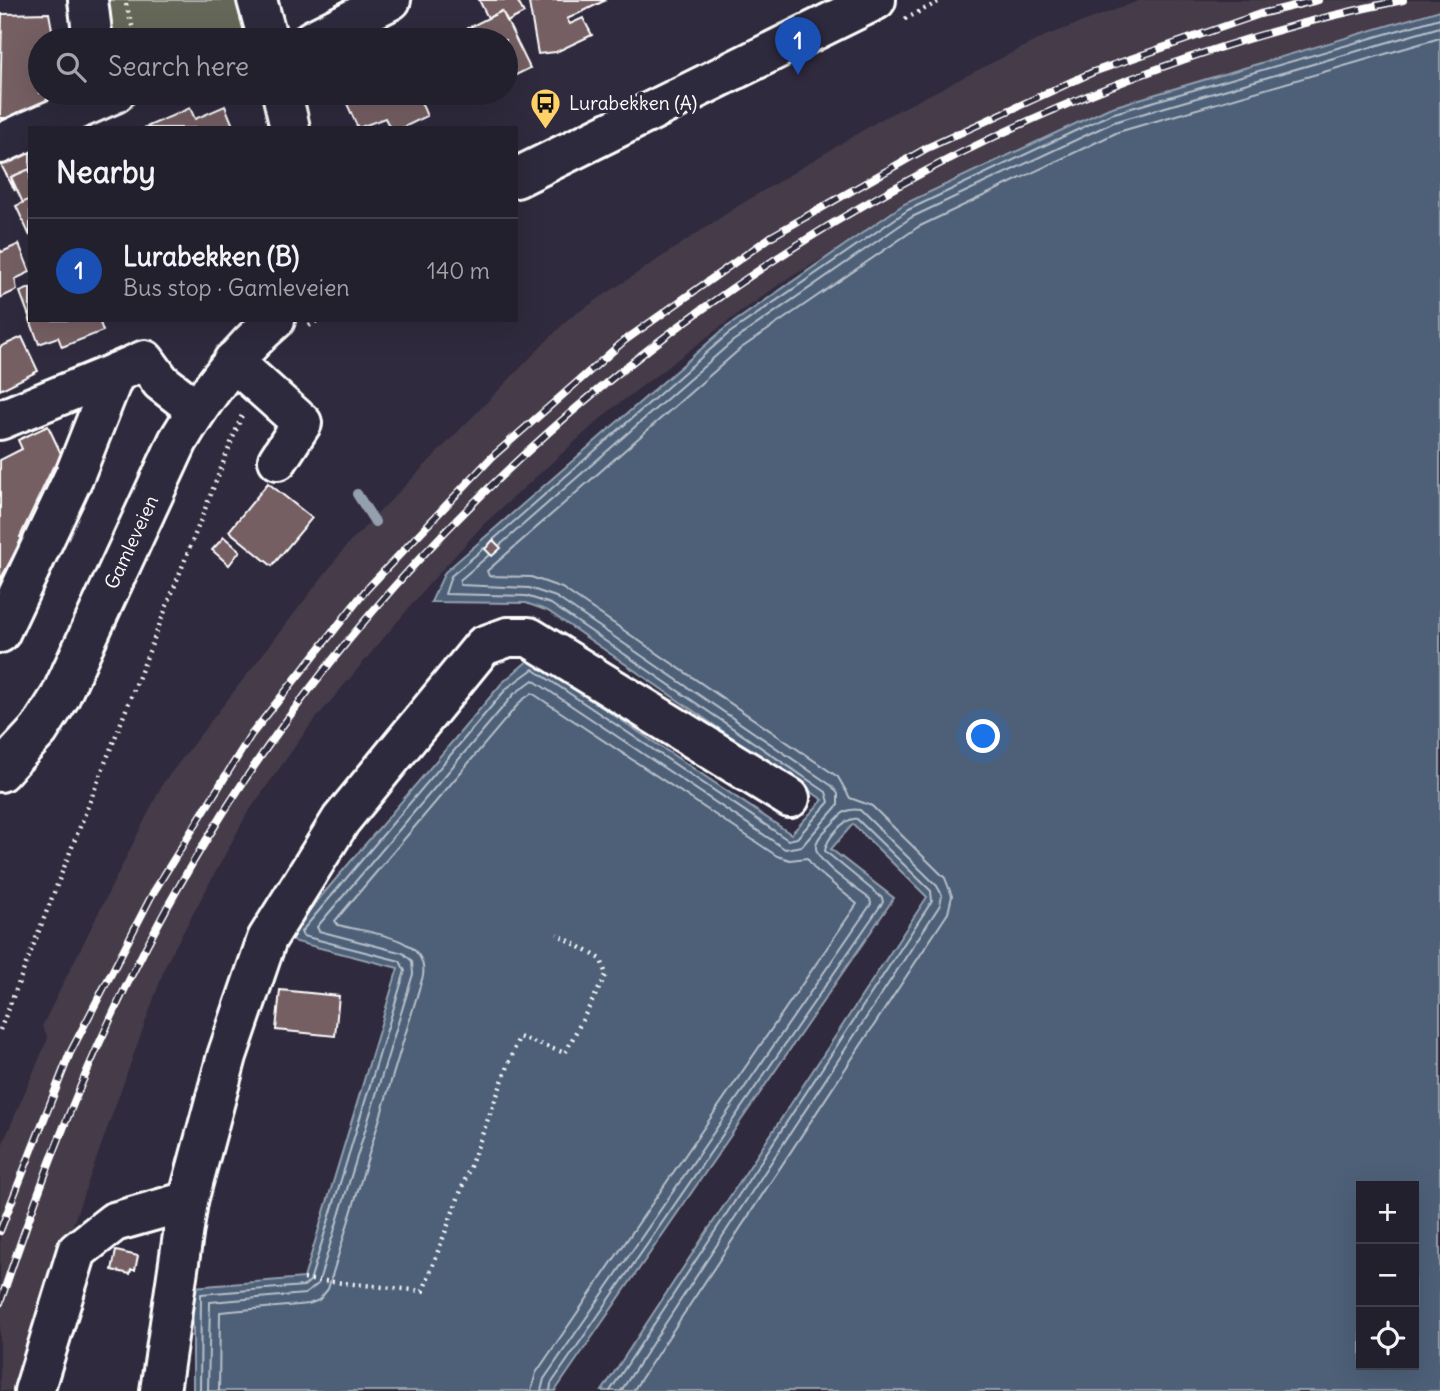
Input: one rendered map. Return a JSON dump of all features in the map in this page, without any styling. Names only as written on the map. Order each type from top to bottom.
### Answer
[{"type":"main road","points":[[88,0],[92,28]]},
{"type":"main road","points":[[257,0],[265,28]]},
{"type":"main road","points":[[336,28],[391,0]]},
{"type":"main road","points":[[518,177],[876,0]]},
{"type":"main road","points":[[39,126],[83,105]]},
{"type":"main road","points":[[285,105],[290,126]]},
{"type":"main road","points":[[0,144],[28,131]]},
{"type":"main road","name":"Gamleveien","points":[[0,772],[39,730],[60,697],[177,441],[196,409],[244,371],[288,327]]},
{"type":"main road","points":[[0,420],[145,360],[160,382],[196,409]]},
{"type":"main road","points":[[244,371],[302,424],[278,460]]},
{"type":"main road","points":[[0,633],[75,474],[116,373]]},
{"type":"main road","points":[[160,1391],[188,1201],[227,1056],[267,939],[341,820],[483,646],[508,637],[529,637],[790,799]]},
{"type":"main road","points":[[34,1391],[77,1251],[114,1223],[188,1201]]},
{"type":"path","points":[[125,0],[133,28]]},
{"type":"path","points":[[288,327],[309,322]]},
{"type":"path","points":[[0,1030],[244,371]]},
{"type":"path","points":[[304,1279],[423,1291],[519,1037],[565,1053],[606,975],[601,959],[557,934]]},
{"type":"shaded area","points":[[1141,0],[1440,0],[1440,17],[908,209],[784,281],[723,325],[608,412],[484,524],[430,583],[309,727],[247,814],[167,962],[43,1308],[22,1391],[0,1391],[0,1150],[48,1038],[42,1026],[163,783],[347,545],[568,319],[738,206],[883,118],[1045,36]]},
{"type":"green space","points":[[102,0],[243,0],[246,28],[106,28]]},
{"type":"water","points":[[1440,10],[1440,1391],[602,1391],[927,897],[853,824],[831,849],[894,898],[555,1391],[193,1391],[193,1287],[304,1278],[398,968],[285,939],[502,683],[530,659],[791,834],[823,800],[548,611],[526,603],[431,602],[445,572],[724,329],[904,204],[1109,108]]},
{"type":"building","points":[[479,0],[517,0],[524,13],[507,22],[502,11],[488,18]]},
{"type":"building","points":[[547,0],[606,0],[567,19],[570,24],[583,18],[592,35],[556,52],[538,54],[529,3]]},
{"type":"building","points":[[502,11],[510,28],[468,28]]},
{"type":"building","points":[[49,13],[52,28],[28,28],[28,105],[47,105],[47,114],[37,118],[0,118],[2,14]]},
{"type":"building","points":[[518,44],[530,68],[518,74]]},
{"type":"building","points":[[348,105],[422,105],[427,116],[406,126],[389,126],[385,118],[357,126]]},
{"type":"building","points":[[225,106],[233,126],[149,126],[190,108],[195,119]]},
{"type":"building","points":[[28,151],[28,170],[11,177],[15,191],[0,163]]},
{"type":"building","points":[[28,170],[28,200],[23,203],[11,177]]},
{"type":"building","points":[[28,200],[28,232],[16,206]]},
{"type":"building","points":[[19,244],[28,273],[15,279],[17,290],[0,298],[0,250],[2,252]]},
{"type":"building","points":[[28,289],[28,314],[20,292]]},
{"type":"building","points":[[31,322],[100,322],[103,331],[62,347],[58,337],[39,344]]},
{"type":"building","points":[[22,337],[38,371],[0,390],[0,347]]},
{"type":"building","points":[[48,426],[65,462],[53,467],[20,537],[23,538],[0,580],[0,460],[22,449],[18,440]]},
{"type":"building","points":[[268,483],[312,518],[272,566],[229,531]]},
{"type":"building","points":[[224,537],[240,551],[229,565],[212,550]]},
{"type":"building","points":[[493,540],[501,548],[492,556],[485,549]]},
{"type":"building","points":[[280,990],[339,996],[335,1036],[276,1030]]},
{"type":"building","points":[[116,1251],[138,1256],[135,1270],[131,1270],[130,1274],[112,1270]]},
{"type":"waterway","points":[[357,494],[375,522]]},
{"type":"railway","points":[[0,1231],[70,1053],[153,893],[251,735],[366,590],[492,457],[624,341],[772,236],[927,148],[1093,72],[1260,14],[1318,0]]},
{"type":"railway","points":[[0,1303],[19,1246],[83,1081],[132,974],[189,869],[294,709],[417,562],[554,427],[705,307],[867,203],[1039,117],[1218,48],[1403,0]]},
{"type":"place","name":"Lurabekken (B)","points":[[798,75]]},
{"type":"place","name":"Lurabekken (A)","points":[[546,130]]}]
